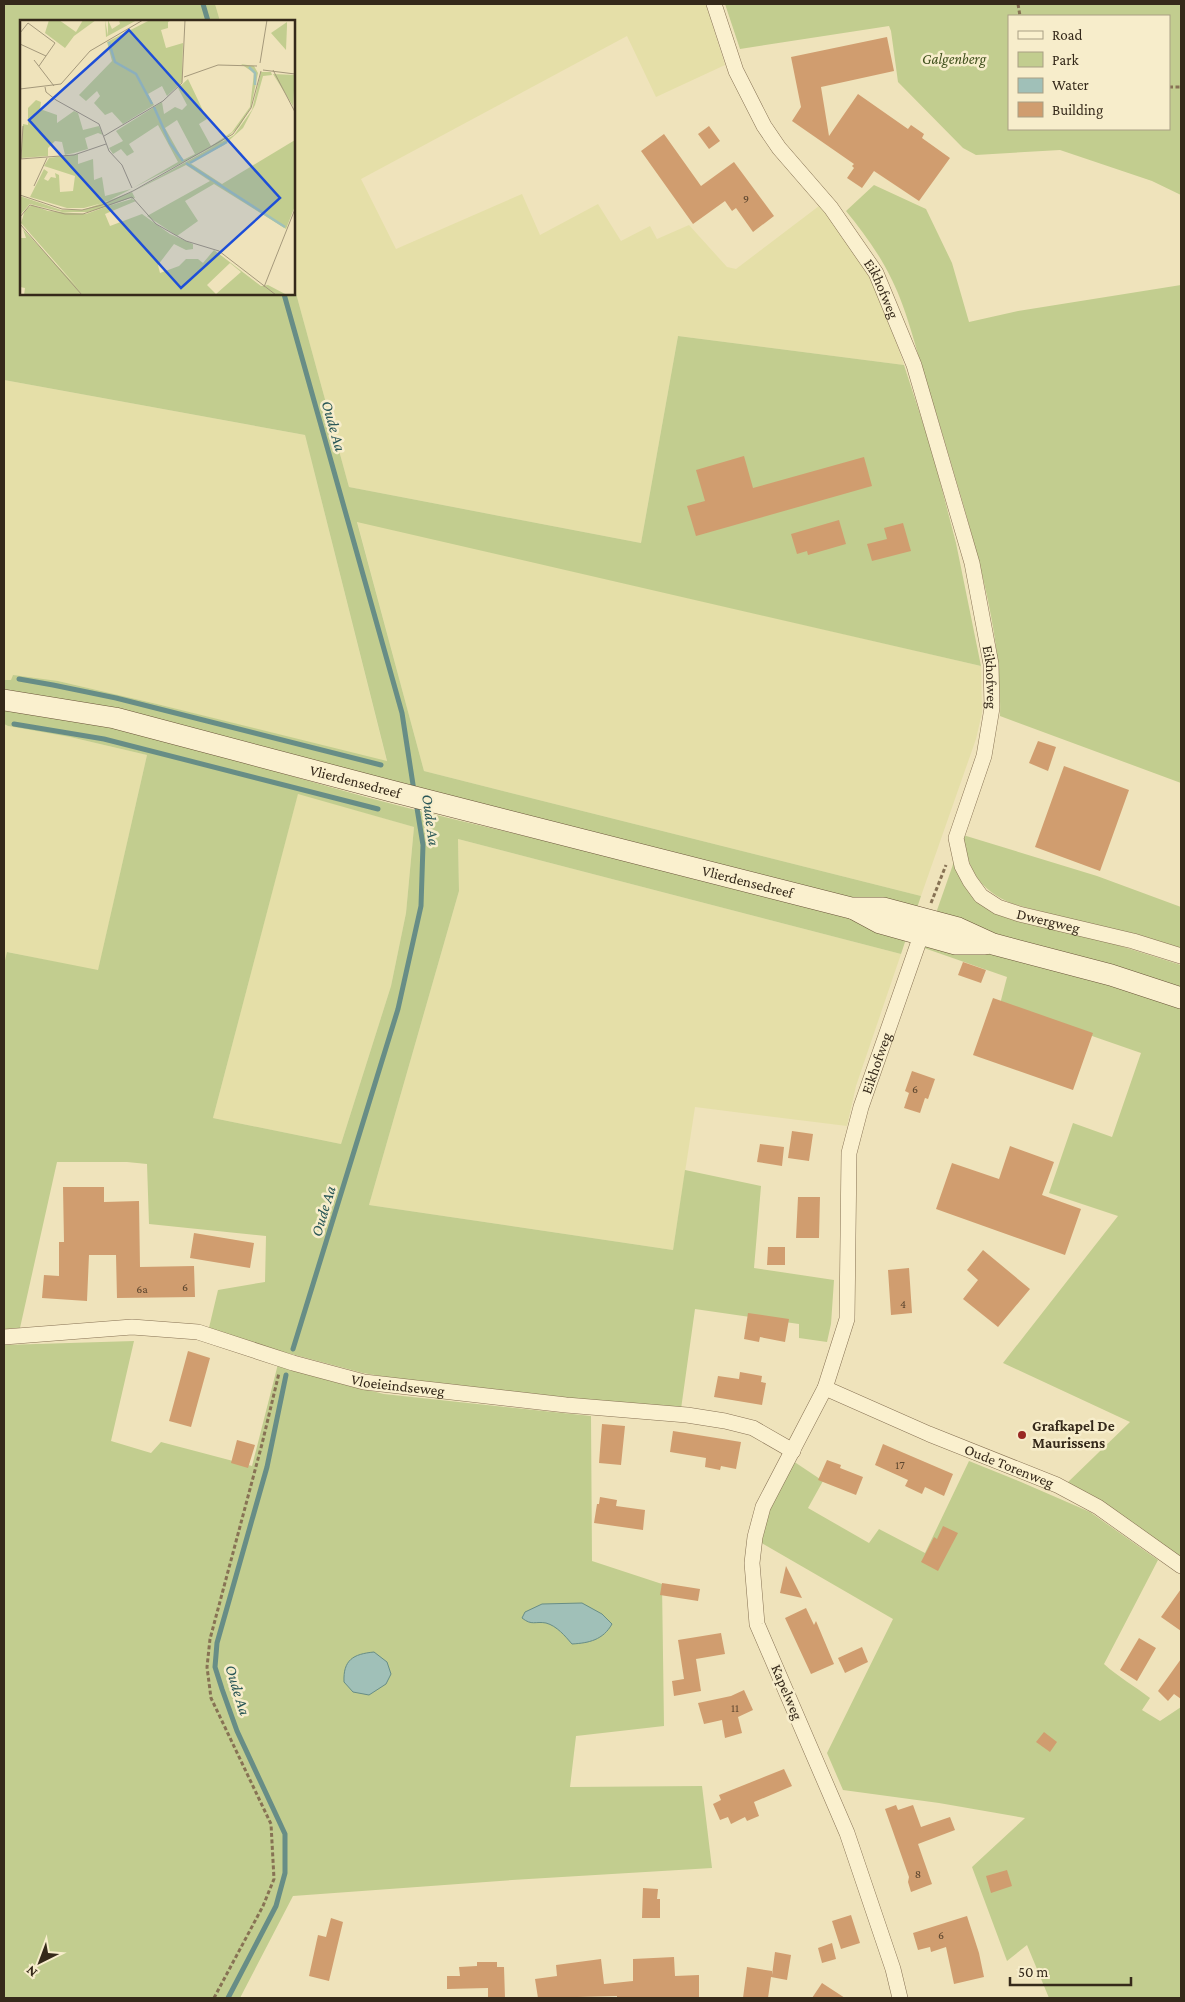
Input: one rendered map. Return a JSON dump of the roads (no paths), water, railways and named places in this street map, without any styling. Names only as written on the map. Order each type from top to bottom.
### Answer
[{"type":"main road","name":"Vlierdensedreef","points":[[4,700],[115,718],[391,791],[851,908],[880,923],[955,944],[993,944]]},
{"type":"main road","name":"Vlierdensedreef","points":[[851,908],[883,908],[926,919],[958,928],[993,944],[1111,975],[1181,998]]},
{"type":"street","name":"Eikhofweg","points":[[714,4],[736,71],[764,126],[779,148],[831,208],[876,273],[914,365],[969,554],[991,664],[992,708],[984,756],[956,838]]},
{"type":"street","name":"Dwergweg","points":[[956,838],[962,866],[970,881],[981,896],[998,907],[1019,914],[1133,940],[1181,956]]},
{"type":"street","name":"Eikhofweg","points":[[825,1388],[847,1319],[849,1153],[861,1107],[918,944]]},
{"type":"street","name":"Vloeieindseweg","points":[[4,1337],[132,1327],[198,1332],[282,1359],[364,1382],[566,1405],[687,1415],[725,1421],[753,1428],[793,1451]]},
{"type":"street","name":"Kapelweg","points":[[825,1388],[763,1507],[755,1537],[752,1564],[757,1624],[847,1834],[893,1969],[900,1998]]},
{"type":"street","name":"Oude Torenweg","points":[[825,1388],[938,1437],[1058,1485],[1098,1507],[1181,1566]]},
{"type":"water","points":[[582,1603],[602,1614],[612,1624],[600,1637],[584,1643],[572,1644],[554,1626],[546,1623],[531,1623],[522,1618],[525,1612],[542,1604]]},
{"type":"water","points":[[374,1652],[387,1662],[391,1674],[386,1684],[369,1695],[353,1692],[344,1682],[345,1668],[351,1660],[360,1654]]},
{"type":"waterway","name":"Oude Aa","points":[[203,4],[208,20]]},
{"type":"waterway","name":"Oude Aa","points":[[284,295],[402,713],[414,791]]},
{"type":"waterway","points":[[19,679],[116,698],[381,765]]},
{"type":"waterway","points":[[14,724],[104,739],[378,809]]},
{"type":"waterway","name":"Oude Aa","points":[[293,1349],[398,1009],[421,906],[423,845],[416,802]]},
{"type":"waterway","name":"Oude Aa","points":[[228,1998],[276,1906],[285,1873],[285,1834],[237,1731],[215,1667],[217,1643],[267,1467],[286,1375]]},
{"type":"place","name":"Grafkapel De Maurissens","points":[[1022,1435]]},
{"type":"park label","name":"Galgenberg","points":[[954,59]]}]
